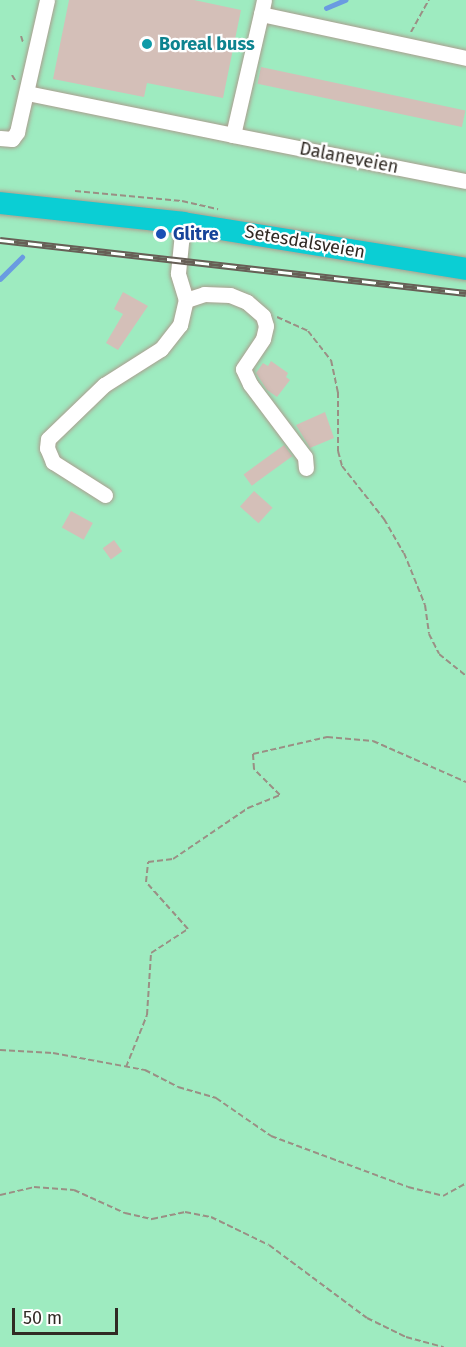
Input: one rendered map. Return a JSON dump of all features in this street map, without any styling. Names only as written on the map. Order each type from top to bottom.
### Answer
[{"type":"highway","name":"Setesdalsveien","points":[[0,203],[183,222],[466,270]]},
{"type":"lane","points":[[0,138],[12,139],[17,132],[47,0]]},
{"type":"lane","points":[[233,135],[262,7],[403,46],[466,58]]},
{"type":"lane","name":"Dalaneveien","points":[[27,93],[466,181]]},
{"type":"lane","points":[[105,495],[59,467],[47,448],[51,434],[105,385],[162,349],[180,325],[186,300],[178,273],[183,222]]},
{"type":"lane","points":[[186,300],[204,294],[230,296],[247,302],[262,316],[266,326],[263,339],[243,369],[250,384],[304,457],[306,468]]},
{"type":"path","points":[[403,46],[429,0]]},
{"type":"path","points":[[262,316],[282,318],[308,331],[331,360],[338,392],[338,451],[342,466],[384,519],[404,553],[425,605],[429,634],[439,654],[466,676]]},
{"type":"path","points":[[126,1067],[147,1015],[151,953],[188,929],[146,882],[148,862],[173,859],[248,808],[280,795],[254,769],[253,754],[327,737],[373,741],[466,782]]},
{"type":"path","points":[[0,1050],[53,1053],[146,1070],[178,1087],[216,1098],[271,1136],[408,1187],[443,1196],[466,1183]]},
{"type":"path","points":[[0,1195],[34,1187],[74,1190],[125,1213],[152,1219],[185,1212],[211,1217],[269,1245],[367,1318],[406,1337],[444,1347]]},
{"type":"green space","points":[[0,0],[466,0],[466,1347],[0,1347]]},
{"type":"building","name":"Boreal buss","points":[[69,0],[194,0],[241,10],[223,98],[147,83],[144,97],[53,79]]},
{"type":"building","points":[[261,67],[465,110],[462,127],[257,84]]},
{"type":"building","points":[[123,292],[148,306],[118,350],[106,343],[123,314],[114,309]]},
{"type":"building","points":[[271,361],[288,373],[286,377],[290,380],[277,397],[267,390],[256,373],[263,363],[268,366]]},
{"type":"building","points":[[325,412],[334,438],[310,448],[296,425]]},
{"type":"building","points":[[284,445],[292,456],[252,486],[244,474]]},
{"type":"building","points":[[254,491],[273,508],[259,523],[240,507]]},
{"type":"building","points":[[71,511],[93,523],[84,540],[62,528]]},
{"type":"building","points":[[114,540],[122,551],[111,560],[103,548]]},
{"type":"waterway","points":[[326,8],[345,0]]},
{"type":"waterway","points":[[0,279],[22,257]]},
{"type":"railway","points":[[0,240],[466,293]]},
{"type":"place","name":"Boreal buss","points":[[147,44]]},
{"type":"place","name":"Glitre","points":[[161,234]]}]
